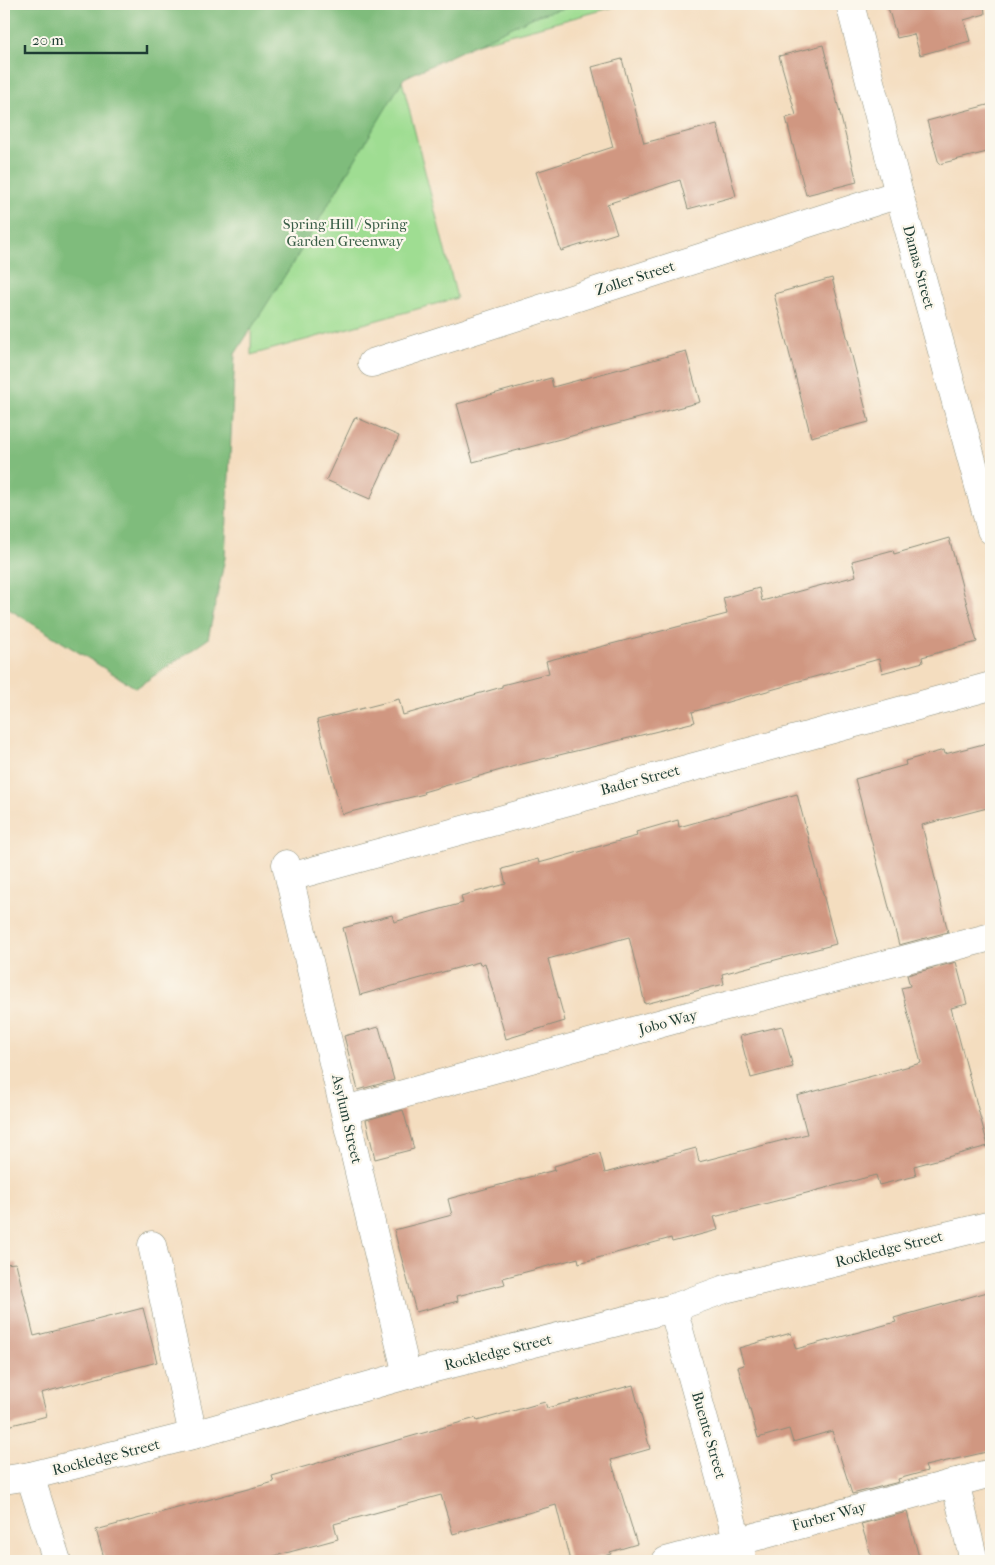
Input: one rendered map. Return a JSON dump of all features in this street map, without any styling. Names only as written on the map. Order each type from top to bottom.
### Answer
[{"type":"street","name":"Damas Street","points":[[850,4],[899,194],[991,530]]},
{"type":"street","name":"Zoller Street","points":[[372,363],[899,194]]},
{"type":"street","name":"Bader Street","points":[[288,870],[991,686]]},
{"type":"street","name":"Asylum Street","points":[[288,870],[408,1375]]},
{"type":"street","name":"Jobo Way","points":[[345,1110],[674,1020],[991,937]]},
{"type":"street","name":"Rockledge Street","points":[[4,1480],[30,1476],[193,1435],[408,1375],[674,1308],[725,1289],[991,1225]]},
{"type":"street","points":[[152,1245],[193,1435]]},
{"type":"street","name":"Buente Street","points":[[674,1308],[741,1551]]},
{"type":"street","name":"Furber Way","points":[[666,1561],[741,1551],[954,1482],[991,1472]]},
{"type":"street","points":[[30,1476],[57,1561]]},
{"type":"street","points":[[954,1482],[974,1561]]},
{"type":"green space","points":[[4,4],[581,4],[538,15],[404,78],[298,255],[235,354],[225,558],[208,639],[136,688],[4,606]]},
{"type":"green space","name":"Spring Hill / Spring Garden Greenway","points":[[256,4],[625,4],[398,65],[457,298],[251,355]]},
{"type":"building","points":[[887,4],[984,4],[985,14],[964,20],[970,41],[920,55],[914,34],[897,38]]},
{"type":"building","points":[[823,45],[857,182],[806,195],[786,118],[796,115],[779,56]]},
{"type":"building","points":[[622,59],[644,143],[717,124],[736,196],[688,209],[680,180],[607,204],[617,233],[561,251],[536,172],[613,147],[592,67]]},
{"type":"building","points":[[991,104],[991,151],[939,164],[927,121]]},
{"type":"building","points":[[832,278],[869,422],[811,437],[774,294]]},
{"type":"building","points":[[686,351],[700,402],[473,462],[457,404],[551,378],[553,387]]},
{"type":"building","points":[[355,417],[399,436],[370,499],[326,480]]},
{"type":"building","points":[[949,538],[977,642],[922,657],[923,662],[882,673],[879,659],[692,712],[695,722],[522,764],[423,792],[424,794],[342,814],[317,720],[399,699],[403,715],[502,687],[502,685],[549,673],[546,661],[727,614],[723,598],[759,588],[762,601],[856,576],[852,561],[893,550],[894,554]]},
{"type":"building","points":[[991,742],[991,807],[922,825],[948,932],[899,945],[855,779],[906,765],[905,761],[944,750],[945,754]]},
{"type":"building","points":[[797,794],[836,944],[722,974],[724,984],[645,1004],[629,937],[548,959],[565,1021],[506,1039],[485,963],[480,965],[479,962],[360,995],[343,928],[392,915],[394,922],[463,903],[461,896],[506,884],[502,869],[538,859],[539,863],[637,836],[636,832],[678,820],[679,827]]},
{"type":"building","points":[[956,962],[967,1004],[951,1008],[988,1146],[914,1166],[916,1176],[879,1185],[876,1175],[714,1217],[718,1230],[672,1242],[671,1238],[579,1263],[578,1258],[503,1278],[505,1284],[457,1296],[458,1301],[416,1312],[394,1230],[452,1215],[448,1199],[555,1170],[554,1166],[600,1153],[605,1173],[696,1148],[699,1162],[807,1134],[797,1096],[921,1063],[901,988],[910,986],[907,975]]},
{"type":"building","points":[[782,1026],[793,1067],[751,1078],[740,1036]]},
{"type":"building","points":[[379,1027],[394,1080],[358,1090],[344,1036]]},
{"type":"building","points":[[403,1110],[414,1149],[375,1159],[366,1120]]},
{"type":"building","points":[[16,1263],[34,1336],[143,1308],[157,1362],[41,1393],[47,1416],[4,1427],[4,1264]]},
{"type":"building","points":[[991,1291],[991,1451],[925,1466],[927,1471],[898,1479],[899,1482],[852,1494],[832,1431],[793,1442],[789,1429],[758,1438],[738,1367],[744,1365],[739,1348],[791,1333],[796,1349],[896,1322],[894,1318]]},
{"type":"building","points":[[633,1385],[650,1449],[611,1460],[637,1544],[610,1552],[611,1554],[584,1561],[570,1561],[556,1505],[453,1534],[441,1495],[334,1524],[338,1539],[256,1561],[105,1561],[96,1530],[274,1482],[272,1476],[476,1418],[477,1421],[545,1402],[547,1408]]},
{"type":"building","points":[[907,1512],[920,1561],[873,1561],[861,1524]]}]
